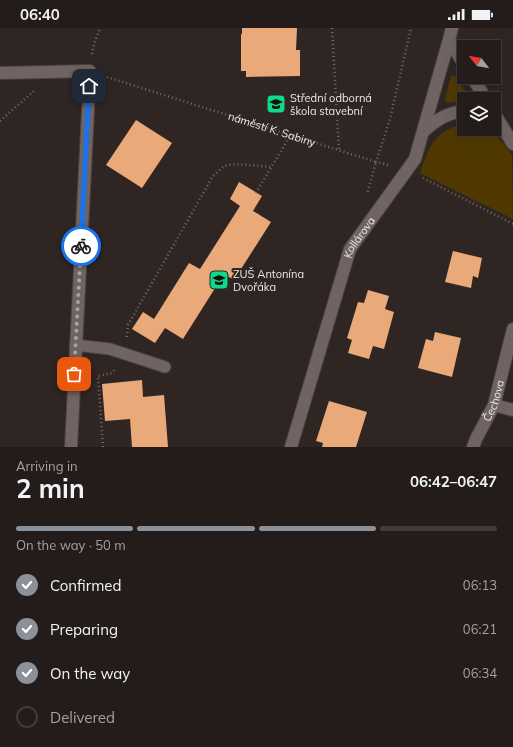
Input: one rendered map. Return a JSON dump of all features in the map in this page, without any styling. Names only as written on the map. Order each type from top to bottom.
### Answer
[{"type":"street","name":"Kollárova","points":[[451,34],[457,48]]},
{"type":"street","name":"Kollárova","points":[[291,447],[350,249],[415,159],[451,34]]},
{"type":"street","points":[[0,73],[90,71],[71,447]]},
{"type":"street","points":[[423,132],[435,121],[447,115],[457,113]]},
{"type":"street","points":[[501,125],[513,144]]},
{"type":"street","name":"Čechova","points":[[473,447],[494,405],[513,329]]},
{"type":"street","points":[[494,405],[513,410]]},
{"type":"lane","points":[[75,345],[110,349],[165,367]]},
{"type":"path","points":[[90,71],[94,44],[100,28]]},
{"type":"path","points":[[332,28],[339,149]]},
{"type":"path","name":"náměstí K. Sabiny","points":[[90,71],[376,162]]},
{"type":"path","points":[[0,121],[52,72]]},
{"type":"path","points":[[256,193],[290,134]]},
{"type":"path","points":[[103,447],[98,376],[112,373],[125,354],[128,325],[213,176],[224,166],[235,164],[271,167]]},
{"type":"shaded area","points":[[454,75],[456,77],[457,84],[460,84],[465,92],[457,92],[457,101],[446,102],[445,99],[451,76]]},
{"type":"shaded area","points":[[457,126],[457,136],[495,136],[504,144],[512,155],[513,219],[420,173],[426,155],[434,141],[446,131]]},
{"type":"building","points":[[242,28],[297,28],[296,50],[300,50],[300,76],[246,77],[246,71],[241,71]]},
{"type":"building","points":[[136,120],[172,143],[142,188],[106,165]]},
{"type":"building","points":[[239,182],[262,196],[253,211],[271,222],[234,280],[224,274],[183,339],[165,328],[155,343],[132,329],[143,312],[154,319],[189,263],[200,269],[240,206],[230,199]]},
{"type":"building","points":[[453,251],[482,258],[478,278],[473,276],[471,288],[445,282]]},
{"type":"building","points":[[368,290],[389,296],[385,309],[394,312],[384,349],[373,346],[369,359],[348,353],[352,340],[347,338],[358,302],[364,303]]},
{"type":"building","points":[[435,332],[461,338],[452,377],[418,368],[426,339],[433,341]]},
{"type":"building","points":[[142,380],[143,397],[164,395],[168,447],[132,447],[130,419],[105,421],[102,384]]},
{"type":"building","points":[[329,401],[367,412],[356,447],[322,447],[323,443],[316,441]]},
{"type":"way so far","points":[[74,374],[81,246]]},
{"type":"place","name":"Střední odborná škola stavební","points":[[276,104]]},
{"type":"place","name":"ZUŠ Antonína Dvořáka","points":[[219,280]]},
{"type":"route","points":[[81,246],[89,86]]}]
